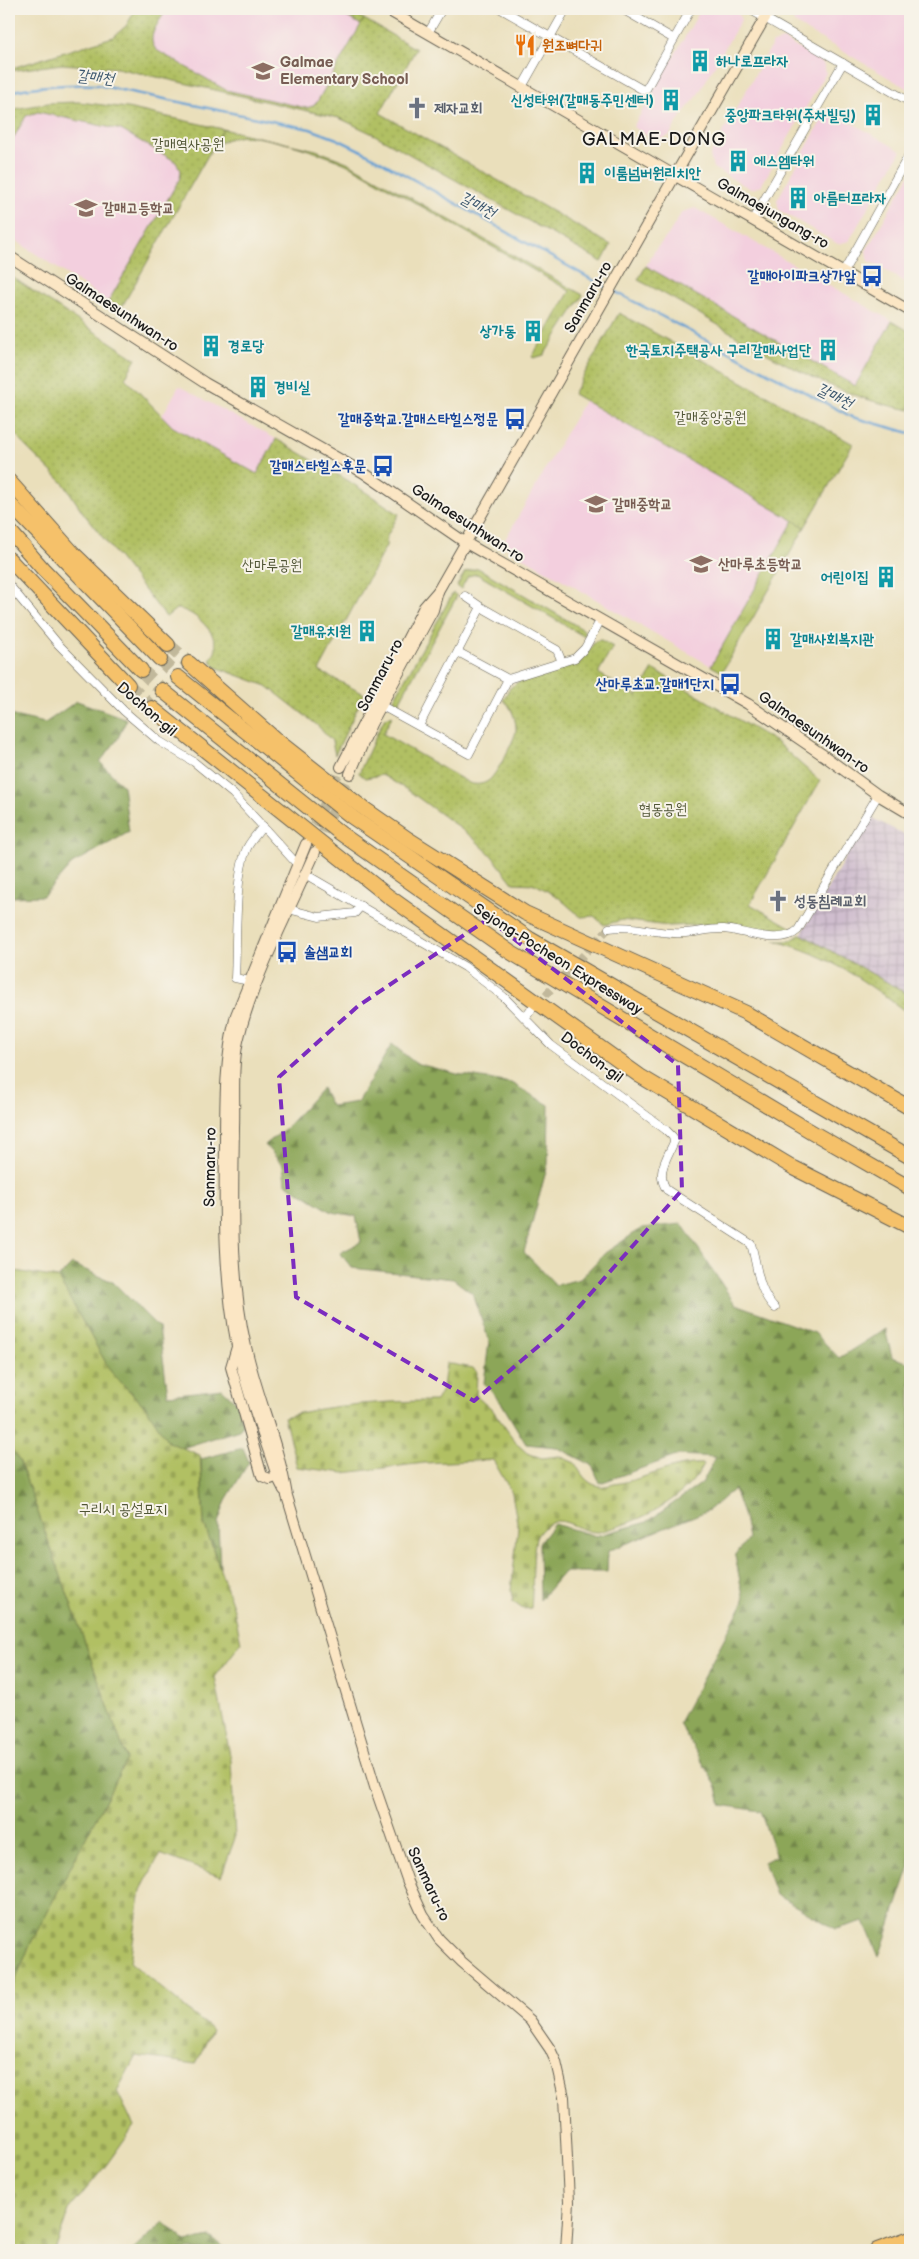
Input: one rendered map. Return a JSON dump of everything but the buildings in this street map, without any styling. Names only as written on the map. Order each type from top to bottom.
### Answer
[{"type":"highway","points":[[9,481],[73,552],[168,645]]},
{"type":"highway","points":[[9,503],[160,659]]},
{"type":"highway","points":[[9,530],[43,569],[141,670]]},
{"type":"highway","points":[[9,559],[128,685]]},
{"type":"highway","points":[[189,663],[274,738],[359,804],[408,839],[525,912],[746,1014],[910,1108]]},
{"type":"highway","name":"Sejong-Pocheon Expressway","points":[[178,677],[352,817],[530,939],[910,1157]]},
{"type":"highway","name":"Sejong-Pocheon Expressway","points":[[162,690],[340,833],[510,952],[910,1188]]},
{"type":"highway","points":[[152,708],[388,896],[640,1076],[794,1168],[910,1227]]},
{"type":"highway","points":[[877,2250],[910,2238]]},
{"type":"street","name":"Galmaejungang-ro","points":[[386,9],[844,271],[910,311]]},
{"type":"street","points":[[428,33],[442,9]]},
{"type":"street","points":[[501,9],[645,91],[691,9]]},
{"type":"street","points":[[522,87],[566,9]]},
{"type":"street","points":[[622,9],[674,39]]},
{"type":"street","points":[[749,9],[768,13],[843,63],[910,102]]},
{"type":"street","name":"Sanmaru-ro","points":[[350,774],[382,706],[432,610],[438,592],[768,13]]},
{"type":"street","points":[[753,219],[843,63]]},
{"type":"street","points":[[844,271],[910,154]]},
{"type":"street","name":"Galmaesunhwan-ro","points":[[9,256],[205,383],[364,473],[466,543],[748,704],[823,754],[878,795],[910,814]]},
{"type":"street","name":"Dochon-gil","points":[[9,585],[58,644],[124,711],[159,742],[194,762],[233,794],[297,864]]},
{"type":"street","name":"Sanmaru-ro","points":[[341,767],[424,607],[438,592]]},
{"type":"street","points":[[465,596],[557,650],[562,662]]},
{"type":"street","points":[[419,726],[481,607]]},
{"type":"street","points":[[382,706],[469,754],[508,680],[580,654],[600,621]]},
{"type":"street","points":[[458,652],[508,680]]},
{"type":"street","points":[[609,928],[622,926],[682,934],[723,929],[777,938],[792,935],[798,930],[878,795]]},
{"type":"street","points":[[254,982],[235,978],[239,903],[242,866],[248,847],[264,826]]},
{"type":"street","name":"Sanmaru-ro","points":[[306,844],[297,864],[284,908],[254,982],[236,1014],[229,1041],[226,1072],[224,1211],[230,1299],[238,1347],[287,1496],[378,1796],[408,1882],[423,1914],[439,1939],[462,1962],[530,2020],[556,2062],[564,2097],[569,2202],[566,2250]]},
{"type":"street","name":"Sanmaru-ro","points":[[284,908],[305,874],[315,852]]},
{"type":"street","name":"Dochon-gil","points":[[305,874],[465,967],[504,997],[551,1045],[666,1130],[673,1137],[674,1142],[660,1174],[662,1184],[667,1190],[751,1244],[756,1260],[759,1284],[765,1298],[775,1308]]},
{"type":"street","points":[[284,908],[319,917],[356,913],[361,906]]},
{"type":"street","name":"Sanmaru-ro","points":[[254,982],[238,1043],[235,1073],[233,1218],[240,1315],[244,1339],[280,1475]]},
{"type":"street","points":[[525,1018],[531,1010]]},
{"type":"highlighted area","points":[[488,919],[678,1065],[682,1190],[562,1326],[474,1401],[296,1297],[279,1077],[358,1006]]},
{"type":"shaded area","name":"Galmae Elementary School","points":[[167,9],[333,9],[361,25],[317,102],[313,106],[306,108],[226,90],[157,50],[152,45],[151,38]]},
{"type":"shaded area","points":[[701,9],[733,9],[738,12],[741,20],[696,98],[683,113],[669,136],[656,140],[633,127]]},
{"type":"shaded area","points":[[793,9],[910,9],[910,90],[794,23],[791,13]]},
{"type":"shaded area","points":[[784,40],[823,63],[826,73],[761,186],[751,189],[713,168],[710,155],[773,43]]},
{"type":"shaded area","points":[[828,109],[901,151],[849,241],[838,244],[779,210],[777,200]]},
{"type":"shaded area","name":"갈매고등학교","points":[[39,112],[121,130],[175,161],[180,167],[180,178],[108,302],[9,236],[9,146],[26,117],[31,113]]},
{"type":"shaded area","points":[[910,174],[910,285],[869,261],[866,251]]},
{"type":"shaded area","points":[[695,208],[892,321],[855,386],[646,266],[682,212]]},
{"type":"shaded area","points":[[179,386],[276,439],[257,474],[173,427],[162,416]]},
{"type":"shaded area","points":[[584,401],[794,520],[711,666],[502,545]]},
{"type":"shaded area","points":[[873,818],[910,838],[910,995],[801,934],[867,820]]},
{"type":"green space","name":"갈매역사공원","points":[[136,9],[167,9],[152,36],[154,46],[158,51],[226,90],[306,108],[313,106],[317,102],[364,19],[416,49],[380,113],[611,245],[602,262],[375,135],[339,118],[117,68],[62,64],[9,71],[9,69],[113,37],[126,26]]},
{"type":"green space","points":[[333,9],[346,9],[364,19],[361,25]]},
{"type":"green space","name":"갈매역사공원","points":[[79,102],[127,108],[223,129],[120,310],[108,302],[180,178],[181,170],[175,161],[121,130],[38,112],[26,116],[9,146],[9,110],[48,103]]},
{"type":"green space","points":[[223,129],[277,141],[247,136],[236,137],[227,139],[219,144],[207,156]]},
{"type":"green space","points":[[279,142],[316,150],[347,162],[583,295],[544,355],[532,357],[570,291],[356,169],[314,152]]},
{"type":"green space","points":[[646,266],[855,386],[892,321],[910,332],[910,410],[873,401],[838,388],[803,373],[770,355],[638,280]]},
{"type":"green space","name":"산마루공원","points":[[9,275],[136,359],[125,378],[173,427],[257,474],[276,439],[347,480],[399,514],[387,536],[386,546],[319,671],[364,694],[335,755],[332,741],[317,725],[267,686],[215,667],[210,659],[215,652],[216,644],[207,628],[192,614],[183,610],[176,609],[166,617],[84,514],[64,484],[25,446],[9,425]]},
{"type":"green space","name":"갈매중앙공원","points":[[619,313],[853,444],[805,527],[573,394]]},
{"type":"green space","points":[[794,520],[805,527],[722,672],[711,666]]},
{"type":"green space","points":[[478,568],[584,630],[585,637],[477,574],[468,576],[461,589],[457,586],[465,572]]},
{"type":"green space","points":[[453,593],[457,596],[397,706],[394,699]]},
{"type":"green space","name":"협동공원","points":[[601,640],[613,647],[598,673],[637,696],[653,669],[776,742],[820,781],[750,904],[792,928],[780,933],[718,924],[668,926],[622,920],[604,925],[594,916],[581,917],[558,897],[535,884],[513,883],[492,856],[472,837],[409,791],[382,775],[365,778],[359,773],[378,731],[469,783],[478,784],[488,781],[500,766],[516,731],[513,714],[509,705],[503,700],[510,688],[518,682],[578,661],[586,655],[595,641]]},
{"type":"green space","points":[[77,701],[127,719],[117,740],[100,762],[123,786],[129,832],[72,864],[43,896],[9,897],[9,715],[45,723]]},
{"type":"green space","points":[[392,716],[383,734],[378,731],[385,718]]},
{"type":"green space","points":[[801,934],[910,995],[910,1015],[847,971],[813,954],[775,941],[790,941]]},
{"type":"green space","points":[[392,1044],[415,1063],[457,1074],[511,1083],[549,1105],[548,1164],[524,1252],[556,1285],[580,1279],[605,1253],[642,1228],[682,1224],[735,1304],[815,1333],[839,1358],[885,1329],[892,1357],[910,1363],[910,1866],[879,1957],[864,1921],[836,1929],[776,1895],[764,1862],[776,1856],[760,1811],[721,1805],[717,1787],[679,1723],[744,1601],[735,1556],[748,1538],[744,1517],[734,1489],[709,1510],[608,1551],[607,1572],[564,1572],[540,1600],[539,1543],[554,1524],[596,1536],[647,1522],[702,1483],[716,1457],[679,1455],[600,1483],[592,1465],[556,1447],[526,1444],[502,1404],[484,1383],[489,1341],[473,1294],[453,1279],[352,1268],[340,1253],[361,1242],[356,1216],[332,1212],[285,1183],[283,1165],[265,1145],[286,1128],[322,1088],[331,1106],[357,1102]]},
{"type":"green space","points":[[72,1264],[113,1282],[159,1328],[168,1395],[222,1389],[237,1403],[243,1426],[239,1430],[182,1448],[168,1442],[147,1409],[111,1372],[58,1278]]},
{"type":"green space","name":"구리시 공설묘지","points":[[9,1270],[58,1278],[111,1372],[147,1409],[168,1442],[200,1455],[204,1524],[234,1609],[241,1643],[215,1677],[231,1760],[235,1838],[221,1877],[160,1854],[141,1890],[130,1962],[212,2030],[196,2064],[136,2056],[117,2091],[134,2126],[107,2164],[69,2210],[55,2250],[9,2250],[9,1995],[31,1943],[127,1759],[20,1462],[9,1445]]},
{"type":"green space","points":[[446,1363],[473,1368],[477,1372],[476,1395],[492,1409],[517,1444],[527,1453],[542,1458],[559,1456],[575,1463],[584,1477],[594,1485],[606,1486],[637,1479],[670,1468],[704,1464],[697,1476],[677,1496],[653,1512],[626,1524],[597,1532],[590,1532],[563,1521],[546,1526],[539,1533],[535,1541],[531,1608],[523,1609],[513,1602],[511,1591],[518,1528],[512,1493],[493,1460],[424,1463],[344,1473],[297,1467],[284,1417],[339,1406],[436,1401],[443,1388]]},
{"type":"green space","points":[[9,1445],[20,1462],[127,1759],[31,1943],[9,1995]]},
{"type":"green space","points":[[243,1448],[249,1462],[226,1500],[218,1523],[220,1568],[204,1524],[201,1459]]},
{"type":"green space","points":[[164,2222],[186,2242],[210,2237],[227,2250],[133,2250]]},
{"type":"waterway","name":"갈매천","points":[[9,92],[52,86],[97,85],[310,129],[366,153],[607,288]]},
{"type":"waterway","name":"갈매천","points":[[612,290],[852,417],[910,433]]},
{"type":"tunnel","points":[[168,645],[189,663]]},
{"type":"tunnel","points":[[160,659],[178,677]]},
{"type":"tunnel","points":[[141,670],[162,690]]},
{"type":"tunnel","points":[[128,685],[152,708]]},
{"type":"tunnel","points":[[309,839],[341,767]]},
{"type":"tunnel","points":[[317,846],[350,774]]},
{"type":"tunnel","points":[[537,1004],[609,928]]},
{"type":"place","name":"원조뼈다귀","points":[[525,45]]},
{"type":"place","name":"하나로프라자","points":[[700,61]]},
{"type":"place","name":"Galmae Elementary School","points":[[263,71]]},
{"type":"place","name":"신성타워(갈매동주민센터)","points":[[671,100]]},
{"type":"place","name":"제자교회","points":[[417,108]]},
{"type":"place","name":"중앙파크타워(주차빌딩)","points":[[873,115]]},
{"type":"place","name":"에스엠타워","points":[[738,161]]},
{"type":"place","name":"이룸넘버원리치안","points":[[587,173]]},
{"type":"place","name":"아름터프라자","points":[[798,198]]},
{"type":"place","name":"갈매고등학교","points":[[86,208]]},
{"type":"place","name":"갈매아이파크상가앞","points":[[872,276]]},
{"type":"place","name":"상가동","points":[[533,331]]},
{"type":"place","name":"경로당","points":[[211,346]]},
{"type":"place","name":"한국토지주택공사 구리갈매사업단","points":[[828,350]]},
{"type":"place","name":"경비실","points":[[258,387]]},
{"type":"place","name":"갈매중학교.갈매스타힐스정문","points":[[515,419]]},
{"type":"place","name":"갈매스타힐스후문","points":[[383,466]]},
{"type":"place","name":"갈매중학교","points":[[596,504]]},
{"type":"place","name":"산마루초등학교","points":[[701,564]]},
{"type":"place","name":"어린이집","points":[[886,577]]},
{"type":"place","name":"갈매유치원","points":[[367,631]]},
{"type":"place","name":"갈매사회복지관","points":[[773,639]]},
{"type":"place","name":"산마루초교.갈매1단지","points":[[730,684]]},
{"type":"place","name":"성동침례교회","points":[[778,901]]},
{"type":"place","name":"솔샘교회","points":[[287,952]]},
{"type":"district","name":"GALMAE-DONG","points":[[654,139]]}]
